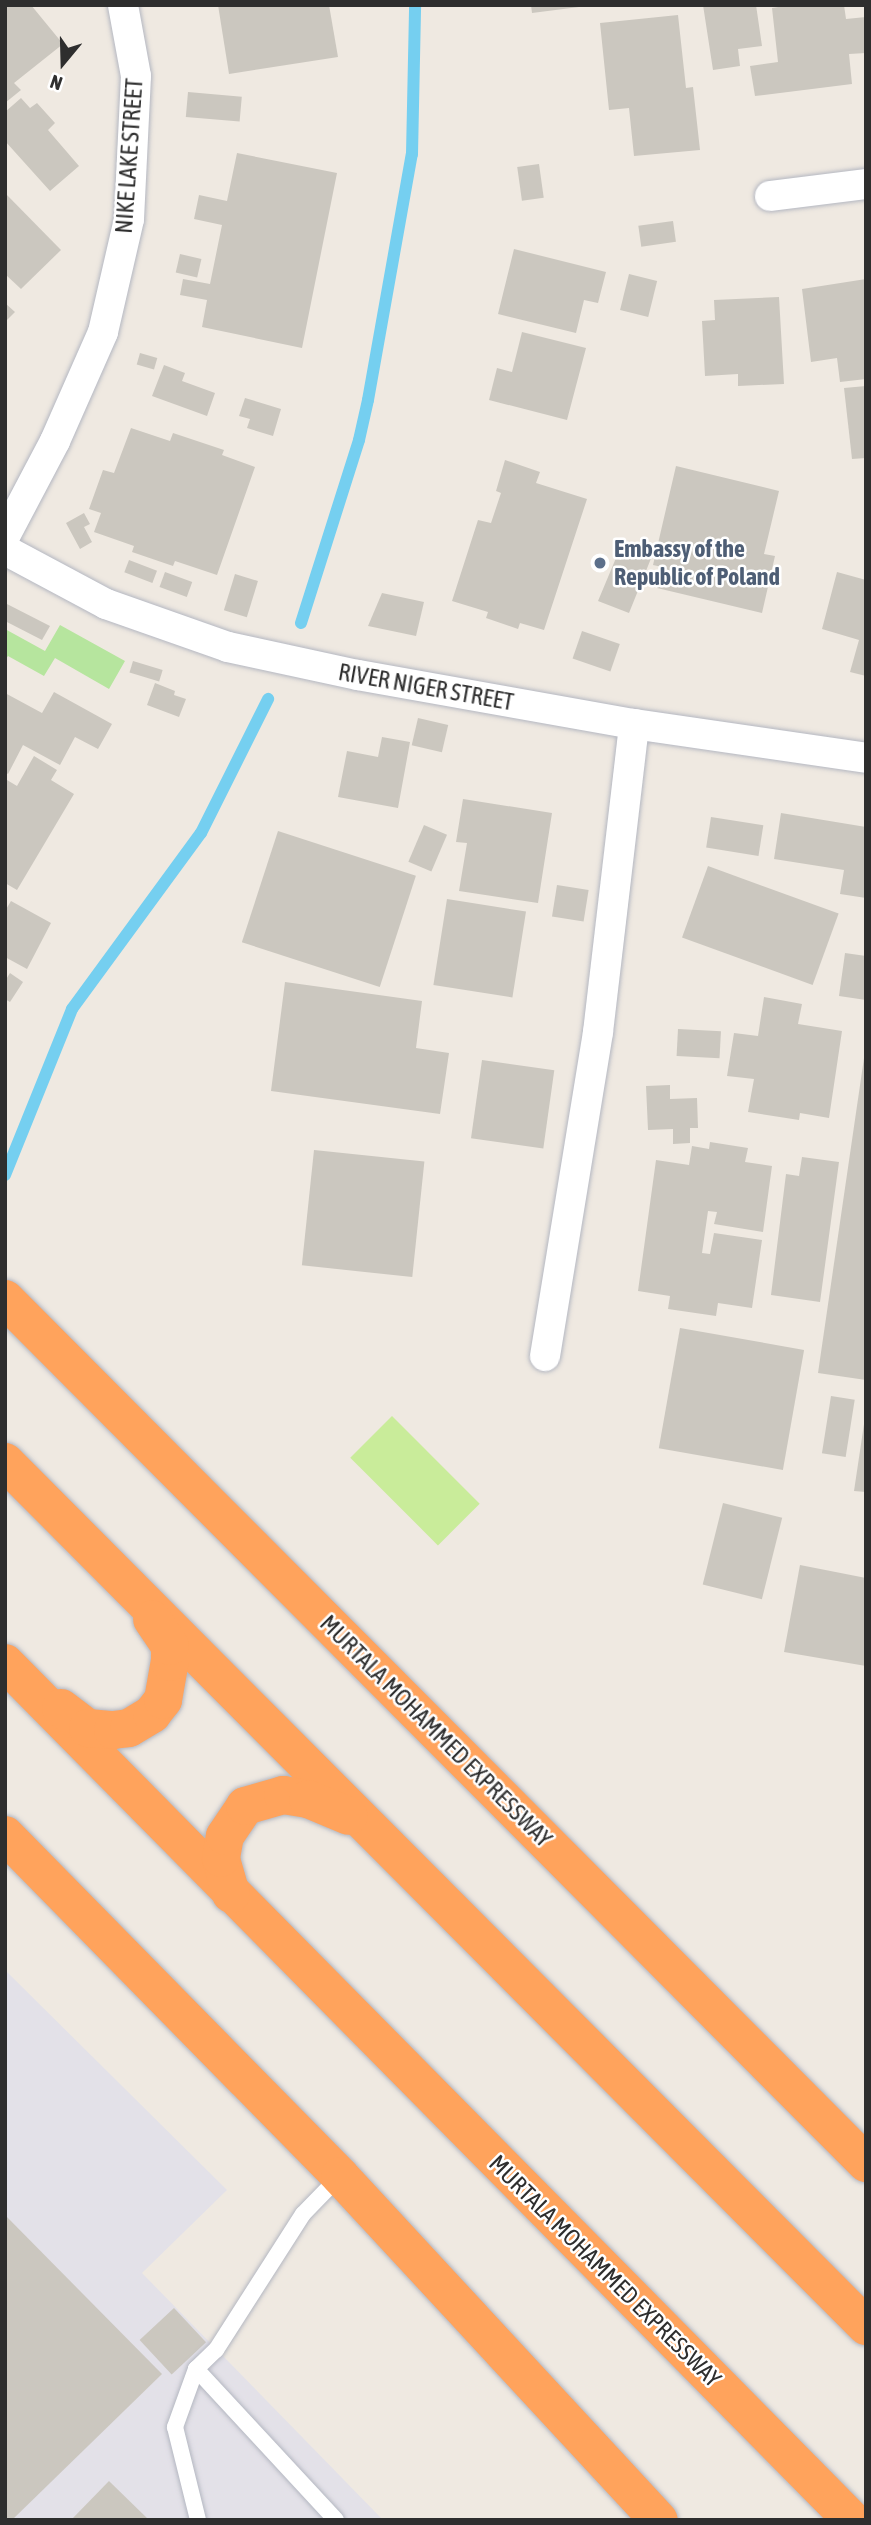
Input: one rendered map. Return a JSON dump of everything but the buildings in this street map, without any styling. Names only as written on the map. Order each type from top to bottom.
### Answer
[{"type":"highway","name":"MURTALA MOHAMMED EXPRESSWAY","points":[[5,1299],[866,2163]]},
{"type":"highway","points":[[5,1462],[866,2326]]},
{"type":"highway","points":[[13,1670],[88,1728],[129,1728],[152,1714],[163,1700],[168,1681],[170,1646],[135,1593]]},
{"type":"highway","name":"MURTALA MOHAMMED EXPRESSWAY","points":[[13,1670],[231,1894],[852,2520]]},
{"type":"highway","points":[[231,1894],[221,1857],[225,1836],[245,1806],[283,1796],[308,1799],[358,1819]]},
{"type":"highway","points":[[5,1835],[340,2176],[659,2520]]},
{"type":"street","name":"NIKE LAKE STREET","points":[[5,536],[55,441],[103,332],[129,219],[136,76],[123,5]]},
{"type":"street","points":[[770,196],[866,184]]},
{"type":"street","name":"RIVER NIGER STREET","points":[[5,550],[106,604],[228,647],[358,675],[634,724],[866,758]]},
{"type":"street","points":[[545,1356],[598,1032],[634,724]]},
{"type":"lane","points":[[198,2520],[175,2427],[196,2369],[216,2350],[303,2214],[340,2176]]},
{"type":"lane","points":[[196,2369],[336,2520]]},
{"type":"shaded area","points":[[5,1970],[227,2190],[142,2273],[383,2520],[5,2520]]},
{"type":"green space","points":[[60,625],[125,661],[109,689],[55,658],[44,676],[8,656],[5,660],[5,629],[45,651]]},
{"type":"green space","points":[[392,1416],[480,1504],[438,1545],[350,1458]]},
{"type":"waterway","points":[[301,623],[359,440],[368,400],[412,154],[415,5]]},
{"type":"waterway","points":[[5,1175],[72,1009],[201,833],[268,699]]},
{"type":"place","name":"Embassy of the Republic of Poland","points":[[600,563]]}]
